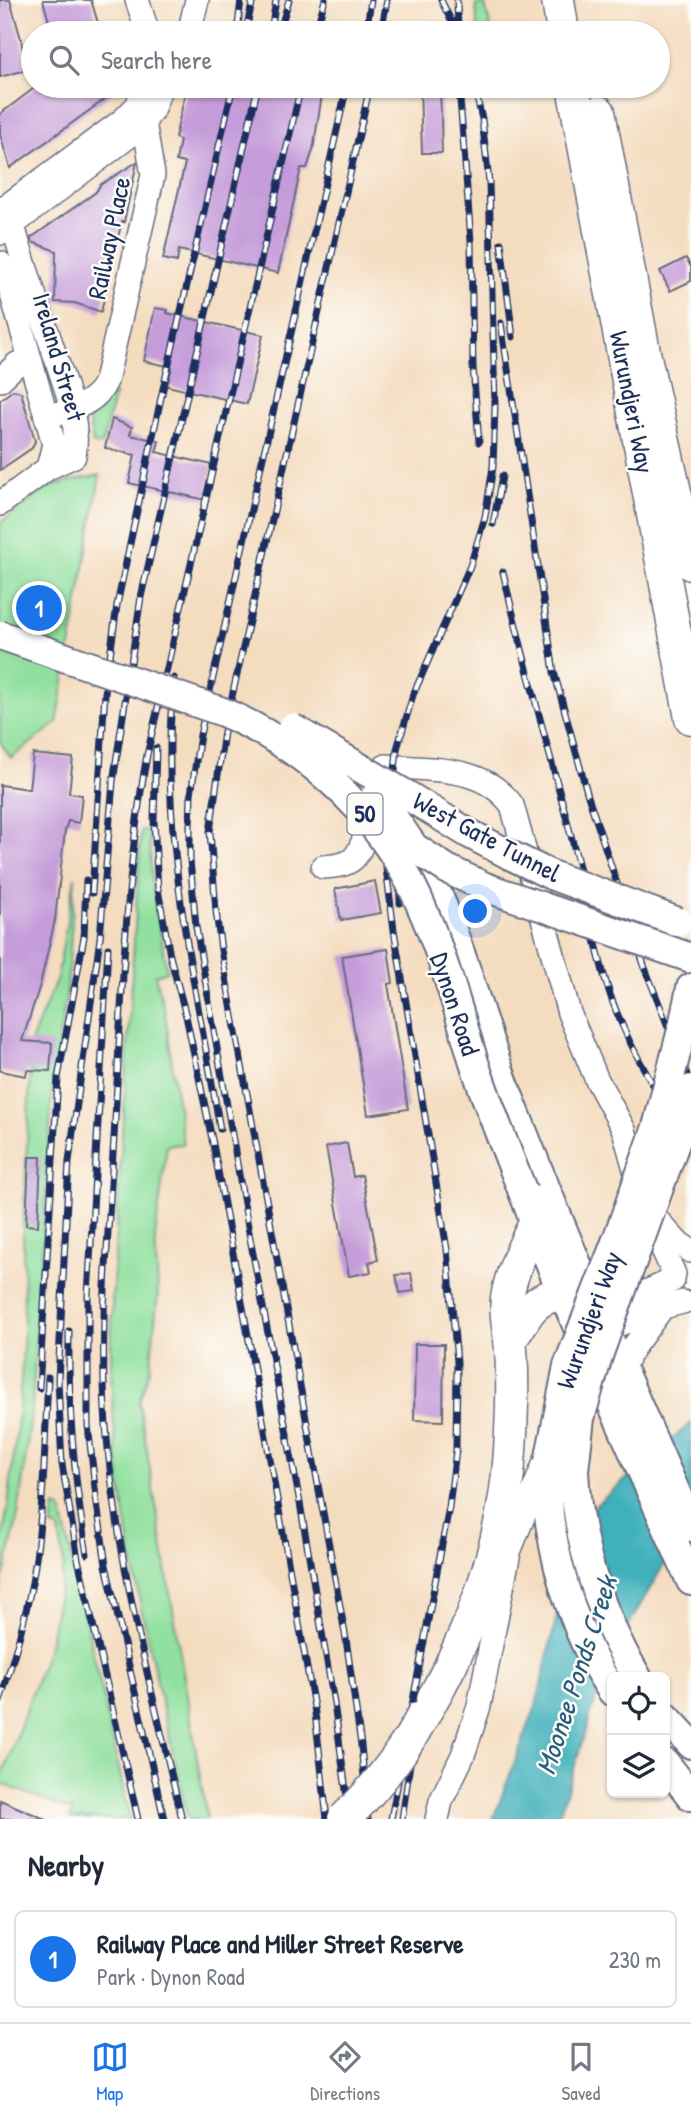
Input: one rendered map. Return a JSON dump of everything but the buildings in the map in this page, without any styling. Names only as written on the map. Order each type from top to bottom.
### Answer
[{"type":"highway","points":[[558,0],[562,21]]},
{"type":"highway","points":[[579,0],[582,21]]},
{"type":"highway","name":"Wurundjeri Way","points":[[575,98],[691,718]]},
{"type":"highway","name":"Wurundjeri Way","points":[[596,98],[645,356],[691,564]]},
{"type":"highway","points":[[344,1819],[371,1791],[407,1745],[463,1640],[482,1588],[499,1528],[508,1477],[511,1425],[507,1297],[535,1223]]},
{"type":"highway","points":[[510,1339],[539,1301],[553,1294],[578,1296]]},
{"type":"main road","name":"Dynon Road","points":[[0,614],[76,645],[203,686],[250,705],[292,728],[328,753],[370,792],[395,820],[415,849],[448,915],[534,1188],[639,1436],[690,1578]]},
{"type":"main road","name":"Dynon Road","points":[[0,635],[249,723],[307,760],[352,799],[384,838],[421,903],[490,1108],[534,1188],[535,1223],[578,1296]]},
{"type":"main road","name":"West Gate Tunnel","points":[[292,728],[514,858],[551,875],[691,926]]},
{"type":"main road","name":"West Gate Tunnel","points":[[352,799],[415,849],[466,879],[510,897],[691,958]]},
{"type":"main road","name":"Wurundjeri Way","points":[[607,1682],[578,1628],[562,1575],[550,1521],[549,1462],[568,1366],[657,1127],[691,988]]},
{"type":"main road","name":"Wurundjeri Way","points":[[634,1672],[603,1612],[576,1507],[574,1470],[580,1418],[599,1353],[677,1137],[691,1089]]},
{"type":"main road","name":"Dynon Road","points":[[594,1332],[622,1369],[639,1436],[691,1527]]},
{"type":"main road","points":[[670,1721],[691,1744]]},
{"type":"main road","points":[[670,1769],[691,1796]]},
{"type":"street","points":[[126,0],[132,21]]},
{"type":"street","points":[[137,0],[144,21]]},
{"type":"street","points":[[192,21],[197,0]]},
{"type":"street","points":[[67,172],[129,114],[142,98]]},
{"type":"street","points":[[4,213],[144,122],[155,105],[154,98]]},
{"type":"street","name":"Railway Place","points":[[43,408],[69,400],[92,400],[101,392],[153,175],[144,122]]},
{"type":"street","name":"Ireland Street","points":[[4,213],[23,261],[69,400],[77,439],[74,456],[48,468]]},
{"type":"street","name":"Ireland Street","points":[[0,263],[6,272],[54,444],[48,468]]},
{"type":"street","points":[[0,362],[28,352]]},
{"type":"street","points":[[0,380],[28,352]]},
{"type":"street","points":[[0,503],[48,468]]},
{"type":"street","points":[[377,772],[386,766],[471,775],[495,786],[512,805],[569,1013],[597,1080],[624,1130],[650,1221],[673,1277],[679,1305]]},
{"type":"street","points":[[323,867],[341,866],[355,859],[366,833]]},
{"type":"street","points":[[644,1197],[666,1231],[691,1251]]},
{"type":"street","points":[[578,1296],[616,1299],[637,1296],[673,1277],[680,1263],[691,1257]]},
{"type":"street","points":[[437,1819],[441,1801],[463,1755],[479,1706],[509,1552],[547,1455],[556,1364],[568,1341],[679,1305]]},
{"type":"street","points":[[622,1369],[632,1349],[679,1305]]},
{"type":"green space","points":[[476,5],[485,5],[489,21],[477,21]]},
{"type":"green space","points":[[115,394],[102,445],[93,444],[88,414],[95,406]]},
{"type":"green space","points":[[100,475],[57,723],[11,758],[0,742],[0,523],[48,488]]},
{"type":"green space","points":[[141,830],[149,831],[152,883],[167,971],[155,975],[165,1013],[183,1144],[167,1145],[155,1237],[158,1292],[150,1369],[139,1402],[207,1819],[188,1819],[133,1565],[113,1411],[113,1283]]},
{"type":"green space","points":[[75,877],[67,990],[53,1077],[32,1408],[18,1515],[0,1592],[0,1551],[19,1409],[24,1331],[23,1226],[32,1039],[57,978]]},
{"type":"green space","points":[[55,1506],[61,1508],[130,1819],[70,1819],[73,1811],[0,1783],[49,1645],[64,1566],[59,1529],[52,1527]]},
{"type":"water","name":"Moonee Ponds Creek","points":[[691,1423],[691,1537],[662,1568],[608,1660],[558,1819],[493,1819],[536,1706],[567,1571],[595,1506]]},
{"type":"railway","points":[[238,21],[241,0]]},
{"type":"railway","points":[[248,21],[253,0]]},
{"type":"railway","points":[[273,21],[276,0]]},
{"type":"railway","points":[[283,21],[289,0]]},
{"type":"railway","points":[[319,21],[325,0]]},
{"type":"railway","points":[[368,21],[371,0]]},
{"type":"railway","points":[[383,21],[387,0]]},
{"type":"railway","points":[[441,0],[451,21]]},
{"type":"railway","points":[[457,0],[458,21]]},
{"type":"railway","points":[[92,893],[105,693],[117,605],[162,393],[230,98]]},
{"type":"railway","points":[[138,1819],[78,1559],[62,1464],[58,1380],[69,1161],[100,938],[113,782],[141,597],[255,98]]},
{"type":"railway","points":[[182,1819],[129,1589],[113,1496],[105,1408],[105,1284],[125,937],[147,755],[298,98]]},
{"type":"railway","points":[[344,98],[200,735],[191,794],[190,860],[196,927],[250,1238],[300,1503],[334,1703],[350,1819]]},
{"type":"railway","points":[[367,98],[224,732],[210,832],[221,950],[346,1639],[368,1819]]},
{"type":"railway","points":[[460,98],[471,241],[473,367],[479,442]]},
{"type":"railway","points":[[391,1819],[449,1507],[456,1450],[457,1362],[447,1249],[386,868],[397,749],[413,695],[470,566],[485,517],[493,467],[495,405],[489,182],[477,98]]},
{"type":"railway","points":[[501,243],[513,337]]},
{"type":"railway","points":[[501,323],[554,672],[588,796],[645,968],[691,1085]]},
{"type":"railway","points":[[493,524],[502,476]]},
{"type":"railway","points":[[503,572],[581,873],[606,982],[637,1056],[691,1144]]},
{"type":"railway","points":[[174,678],[170,735],[174,848],[190,961],[220,1129]]},
{"type":"railway","points":[[156,748],[154,821],[158,889],[170,956],[186,1016],[213,1144],[246,1324],[315,1713],[327,1819]]},
{"type":"railway","points":[[399,826],[400,903]]},
{"type":"railway","points":[[39,1388],[58,1078],[84,937],[86,880]]},
{"type":"railway","points":[[108,948],[88,1296],[88,1425],[106,1565],[164,1819]]},
{"type":"railway","points":[[69,1331],[73,1443],[87,1554]]},
{"type":"railway","points":[[0,1701],[25,1617],[35,1565],[42,1495],[48,1377]]},
{"type":"railway","points":[[402,1819],[412,1750]]},
{"type":"place","name":"Railway Place and Miller Street Reserve","points":[[39,608]]}]
